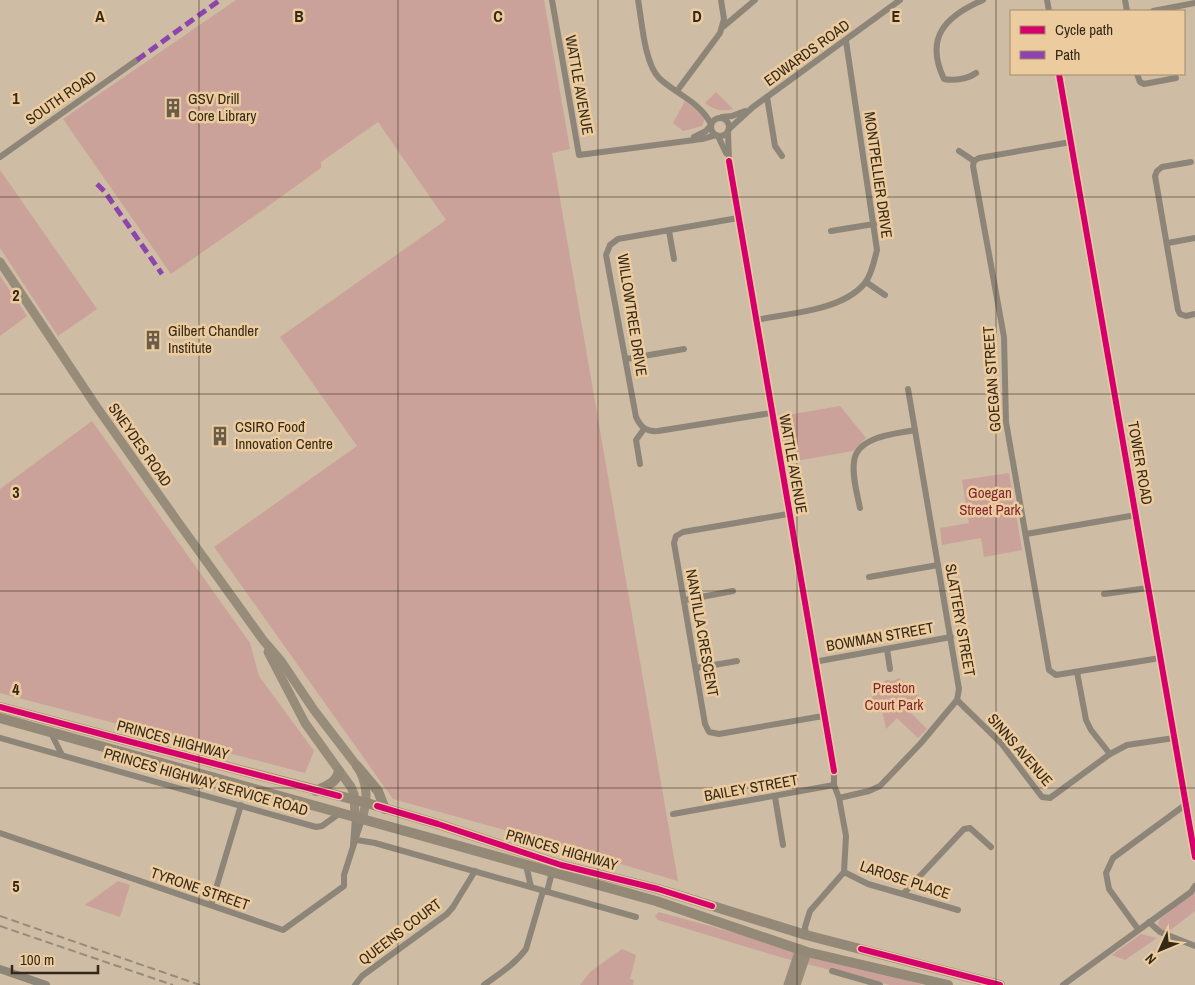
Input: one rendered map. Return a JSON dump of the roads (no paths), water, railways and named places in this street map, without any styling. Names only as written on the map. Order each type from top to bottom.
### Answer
[{"type":"highway","name":"PRINCES HIGHWAY","points":[[0,706],[367,803],[438,824],[542,859],[658,889],[806,935],[993,984]]},
{"type":"highway","name":"PRINCES HIGHWAY","points":[[0,718],[656,901],[804,951],[948,985]]},
{"type":"highway","points":[[357,766],[378,790],[384,809]]},
{"type":"highway","points":[[316,791],[334,782],[338,778],[339,771]]},
{"type":"highway","points":[[542,859],[552,872]]},
{"type":"highway","points":[[656,901],[658,889]]},
{"type":"highway","points":[[804,951],[806,935]]},
{"type":"main road","name":"SNEYDES ROAD","points":[[0,262],[102,413],[263,640],[281,661],[314,710],[357,766],[365,784],[367,803],[358,818]]},
{"type":"main road","name":"SNEYDES ROAD","points":[[263,640],[305,723],[351,787],[358,818]]},
{"type":"main road","points":[[788,985],[804,951]]},
{"type":"main road","points":[[796,985],[804,951]]},
{"type":"street","name":"WATTLE AVENUE","points":[[552,0],[579,155],[702,139],[717,135],[724,146],[729,162]]},
{"type":"street","points":[[638,0],[650,63],[659,77],[699,108],[720,117],[728,123],[728,130],[723,135],[717,135],[712,131],[711,125],[699,108]]},
{"type":"street","points":[[677,91],[720,33],[724,19],[721,0]]},
{"type":"street","points":[[723,26],[755,0]]},
{"type":"street","name":"EDWARDS ROAD","points":[[728,130],[753,107],[900,0]]},
{"type":"street","points":[[976,73],[971,77],[944,79],[936,48],[940,32],[949,21],[983,0]]},
{"type":"street","points":[[1158,10],[1195,3]]},
{"type":"street","name":"MONTPELLIER DRIVE","points":[[756,320],[819,308],[844,300],[866,282],[873,267],[877,250],[874,224],[846,41]]},
{"type":"street","name":"SOUTH ROAD","points":[[0,157],[137,60]]},
{"type":"street","name":"TOWER ROAD","points":[[1059,75],[1088,232],[1195,857]]},
{"type":"street","points":[[1137,75],[1140,82],[1144,84],[1176,78]]},
{"type":"street","points":[[767,97],[775,146],[782,156]]},
{"type":"street","name":"EDWARDS ROAD","points":[[720,117],[732,116],[753,107]]},
{"type":"street","points":[[711,125],[714,119],[720,117]]},
{"type":"street","name":"WATTLE AVENUE","points":[[689,140],[706,131],[711,125]]},
{"type":"street","name":"WATTLE AVENUE","points":[[728,130],[729,162],[738,218],[834,771],[834,785],[839,798],[846,836],[844,872]]},
{"type":"street","points":[[959,151],[974,161],[980,158],[1071,142]]},
{"type":"street","name":"GOEGAN STREET","points":[[974,161],[973,166],[1004,337],[1006,422],[1049,670],[1056,675],[1160,658]]},
{"type":"street","points":[[1191,162],[1162,167],[1155,176],[1178,310],[1180,314],[1186,316],[1195,314]]},
{"type":"street","name":"WILLOWTREE DRIVE","points":[[644,429],[636,418],[606,255],[610,245],[618,239],[738,218]]},
{"type":"street","points":[[831,231],[874,224]]},
{"type":"street","points":[[669,231],[674,259]]},
{"type":"street","points":[[1168,243],[1195,238]]},
{"type":"street","points":[[866,282],[885,294]]},
{"type":"street","points":[[626,360],[684,349]]},
{"type":"street","name":"SLATTERY STREET","points":[[908,389],[951,637],[959,689],[957,700]]},
{"type":"street","points":[[640,464],[636,440],[644,429],[649,432],[658,432],[771,413]]},
{"type":"street","points":[[860,508],[854,471],[854,459],[860,449],[870,440],[915,430]]},
{"type":"street","name":"NANTILLA CRESCENT","points":[[788,514],[683,532],[676,536],[674,543],[705,724],[709,732],[719,734],[823,716]]},
{"type":"street","points":[[1026,534],[1136,515]]},
{"type":"street","points":[[869,578],[938,565]]},
{"type":"street","points":[[1104,594],[1148,588]]},
{"type":"street","points":[[685,600],[734,591]]},
{"type":"street","name":"BOWMAN STREET","points":[[814,662],[951,637]]},
{"type":"street","points":[[887,649],[890,669]]},
{"type":"street","points":[[696,668],[737,660]]},
{"type":"street","points":[[1077,672],[1086,720],[1091,730],[1110,754]]},
{"type":"street","points":[[839,798],[869,791],[880,786],[921,743],[957,700]]},
{"type":"street","name":"SINNS AVENUE","points":[[957,700],[1001,743],[1042,797],[1050,798],[1110,754],[1127,745],[1174,738]]},
{"type":"street","points":[[51,733],[62,755]]},
{"type":"street","name":"PRINCES HIGHWAY SERVICE ROAD","points":[[0,738],[316,826],[322,826],[340,813]]},
{"type":"street","name":"BAILEY STREET","points":[[673,814],[834,785]]},
{"type":"street","points":[[775,797],[784,845]]},
{"type":"street","points":[[211,906],[241,805]]},
{"type":"street","points":[[1138,929],[1109,889],[1106,872],[1112,858],[1186,805]]},
{"type":"street","name":"TYRONE STREET","points":[[353,847],[357,840],[358,818]]},
{"type":"street","name":"TYRONE STREET","points":[[0,833],[282,930],[344,886],[344,875],[353,847],[358,818]]},
{"type":"street","points":[[904,893],[964,829],[970,828],[991,847]]},
{"type":"street","points":[[357,840],[476,871],[636,917]]},
{"type":"street","name":"PRINCES HIGHWAY","points":[[526,865],[531,887]]},
{"type":"street","name":"QUEENS COURT","points":[[354,985],[362,976],[447,914],[454,907],[476,871]]},
{"type":"street","name":"PRINCES HIGHWAY","points":[[484,985],[521,957],[526,949],[552,872]]},
{"type":"street","points":[[806,935],[806,920],[810,911],[844,872]]},
{"type":"street","name":"LAROSE PLACE","points":[[844,872],[868,884],[958,910]]},
{"type":"street","points":[[1063,985],[1191,892],[1195,886]]},
{"type":"street","points":[[1149,922],[1160,932],[1195,946]]},
{"type":"street","points":[[0,969],[46,985]]},
{"type":"street","points":[[832,971],[880,985]]},
{"type":"railway","points":[[0,916],[200,985]]},
{"type":"railway","points":[[0,926],[173,985]]},
{"type":"place","name":"GSV Drill Core Library","points":[[173,108]]},
{"type":"place","name":"Gilbert Chandler Institute","points":[[153,340]]},
{"type":"place","name":"CSIRO Foođ Innovation Centre","points":[[220,436]]},
{"type":"park label","name":"Goegan Street Park","points":[[990,502]]},
{"type":"park label","name":"Preston Court Park","points":[[894,696]]}]
